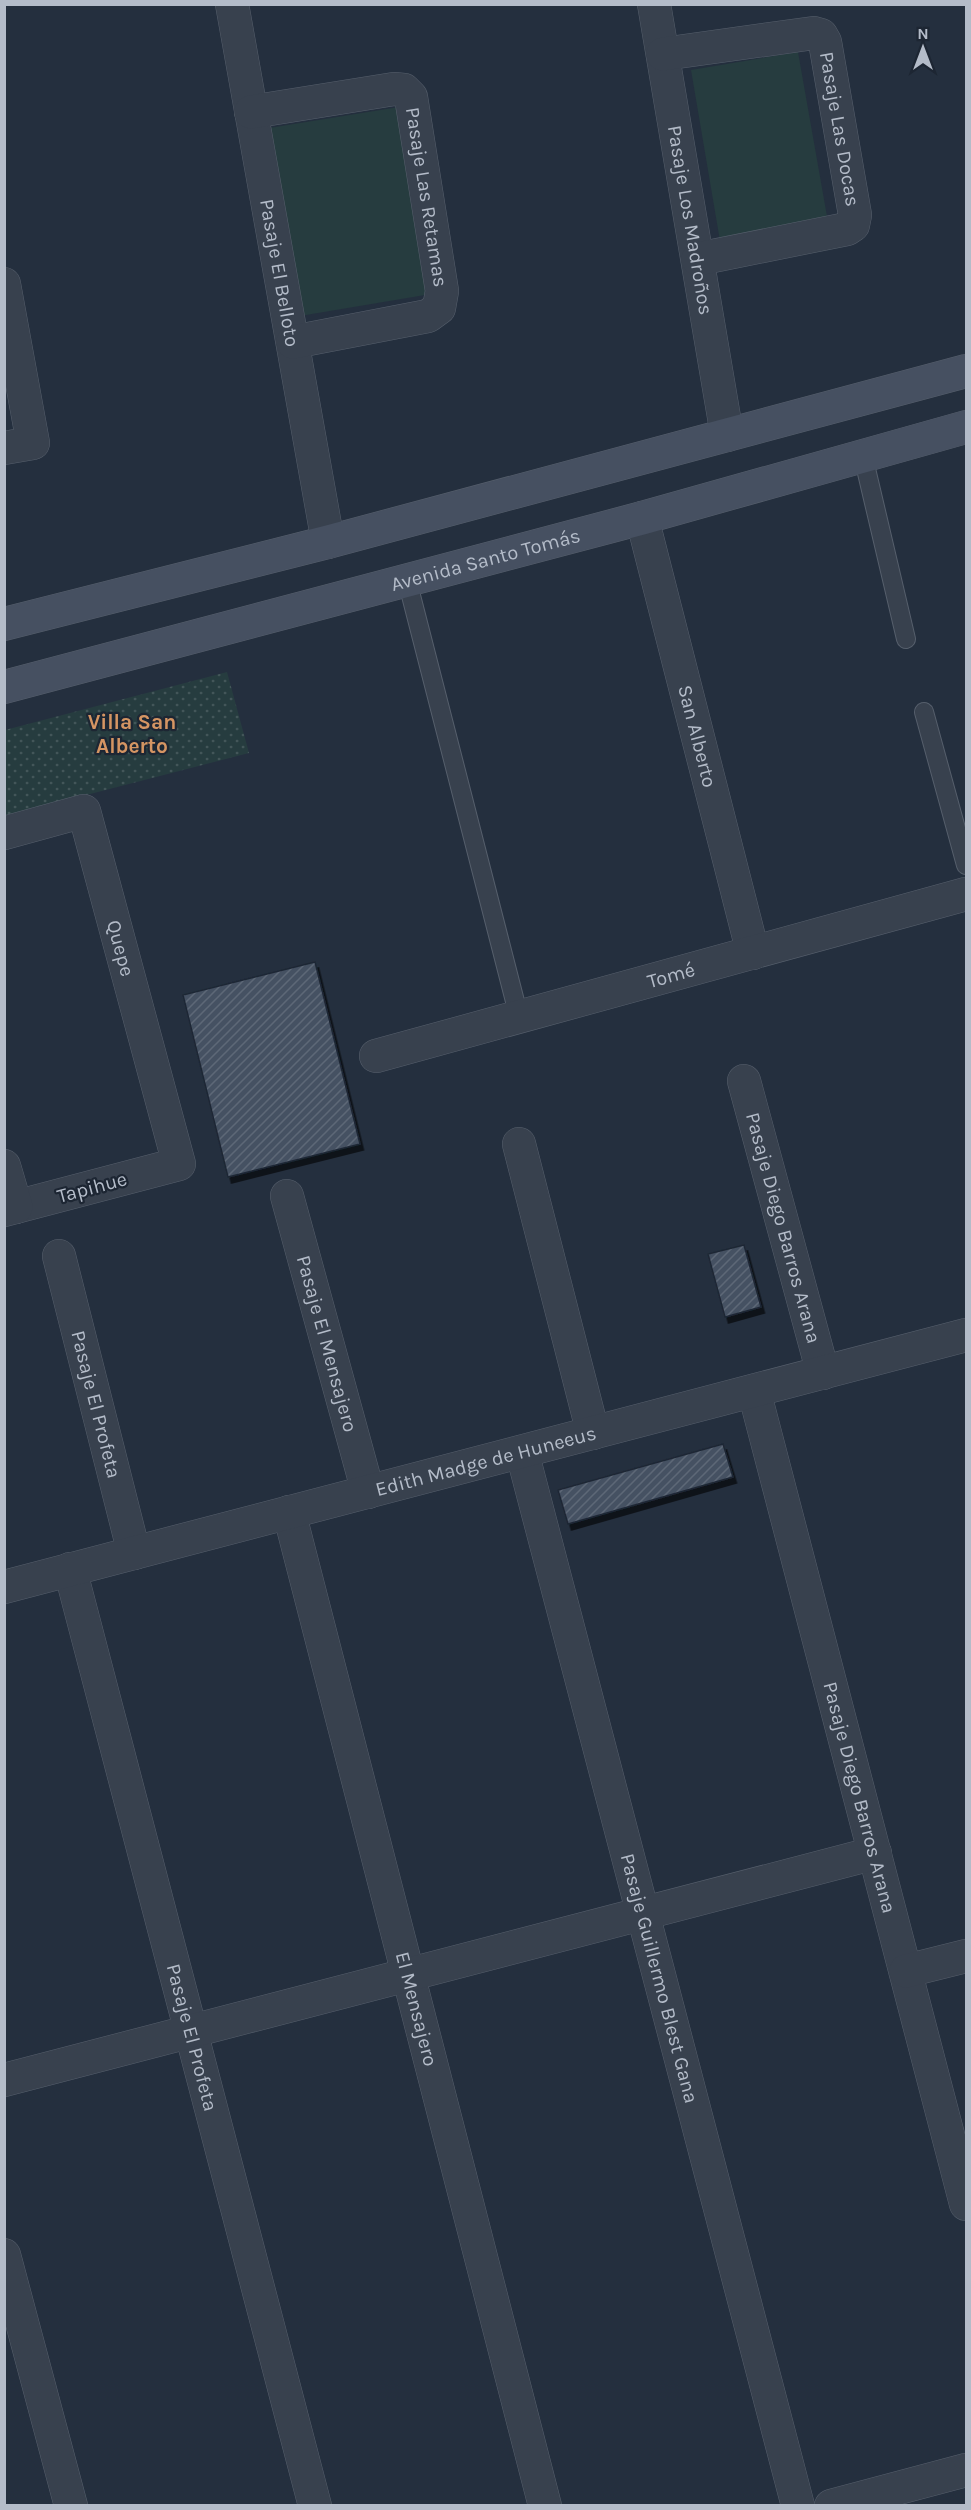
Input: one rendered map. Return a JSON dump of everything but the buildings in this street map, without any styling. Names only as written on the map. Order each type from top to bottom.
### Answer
[{"type":"main road","points":[[4,624],[327,542],[966,371]]},
{"type":"main road","name":"Avenida Santo Tomás","points":[[4,687],[642,518],[966,427]]},
{"type":"street","name":"Pasaje El Belloto","points":[[232,4],[327,542]]},
{"type":"street","name":"Pasaje Los Madroños","points":[[654,4],[727,435]]},
{"type":"street","name":"Pasaje Las Docas","points":[[663,54],[814,33],[821,35],[825,42],[855,215],[853,225],[847,229],[698,259]]},
{"type":"street","name":"Pasaje Las Retamas","points":[[252,112],[394,89],[404,90],[411,98],[442,291],[439,308],[428,316],[292,342]]},
{"type":"street","points":[[4,284],[33,443],[4,448]]},
{"type":"street","name":"San Alberto","points":[[642,518],[753,952]]},
{"type":"street","name":"Quepe","points":[[4,833],[84,812],[179,1164]]},
{"type":"street","name":"Tomé","points":[[376,1056],[966,894]]},
{"type":"street","name":"Pasaje Diego Barros Arana","points":[[744,1081],[823,1373]]},
{"type":"street","points":[[519,1144],[593,1433]]},
{"type":"street","name":"Tapihue","points":[[10,1209],[179,1164]]},
{"type":"street","points":[[4,1166],[10,1209]]},
{"type":"street","name":"Pasaje El Mensajero","points":[[287,1196],[368,1492]]},
{"type":"street","name":"Pasaje El Profeta","points":[[59,1256],[134,1553]]},
{"type":"street","name":"Edith Madge de Huneeus","points":[[4,1587],[966,1335]]},
{"type":"street","name":"Pasaje Diego Barros Arana","points":[[754,1391],[966,2204]]},
{"type":"street","name":"Pasaje Guillermo Blest Gana","points":[[522,1452],[798,2505]]},
{"type":"street","name":"El Mensajero","points":[[289,1512],[545,2505]]},
{"type":"street","name":"Pasaje El Profeta","points":[[70,1569],[315,2505]]},
{"type":"street","points":[[4,2080],[875,1853]]},
{"type":"street","points":[[906,1971],[966,1956]]},
{"type":"street","points":[[4,2255],[71,2505]]},
{"type":"street","points":[[831,2505],[966,2470]]},
{"type":"lane","points":[[863,456],[906,639]]},
{"type":"lane","points":[[407,580],[519,1017]]},
{"type":"lane","points":[[924,712],[966,865]]},
{"type":"green space","points":[[798,52],[828,222],[720,241],[691,70]]},
{"type":"green space","points":[[399,107],[431,294],[294,317],[263,129]]},
{"type":"green space","points":[[227,672],[249,753],[5,816],[5,730]]},
{"type":"district","name":"Villa San Alberto","points":[[132,734]]}]
